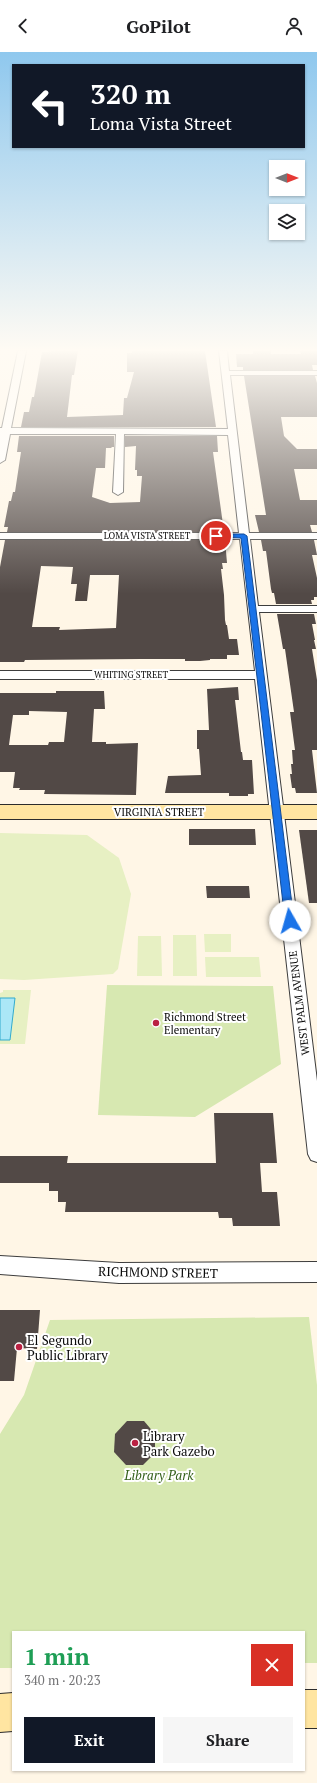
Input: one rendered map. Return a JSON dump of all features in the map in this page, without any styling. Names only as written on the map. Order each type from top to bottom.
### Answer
[{"type":"street","points":[[0,460],[3,432]]},
{"type":"street","points":[[94,432],[232,432]]},
{"type":"street","points":[[118,492],[120,432]]},
{"type":"street","name":"WEST PALM AVENUE","points":[[232,432],[317,1154]]},
{"type":"street","name":"LOMA VISTA STREET","points":[[0,536],[317,536]]},
{"type":"street","points":[[252,609],[317,609]]},
{"type":"street","name":"WHITING STREET","points":[[0,675],[261,675]]},
{"type":"street","name":"VIRGINIA STREET","points":[[0,812],[317,812]]},
{"type":"street","name":"RICHMOND STREET","points":[[0,1265],[119,1273],[317,1272]]},
{"type":"street","points":[[305,1709],[317,1709]]},
{"type":"street","points":[[0,1713],[12,1712]]},
{"type":"green space","points":[[0,833],[87,835],[119,858],[131,894],[118,969],[113,974],[24,980],[0,979]]},
{"type":"green space","points":[[204,934],[231,934],[231,952],[205,952]]},
{"type":"green space","points":[[173,935],[196,935],[197,976],[173,976]]},
{"type":"green space","points":[[138,936],[161,936],[162,976],[137,976]]},
{"type":"green space","points":[[205,957],[259,957],[261,977],[206,977]]},
{"type":"green space","points":[[107,985],[273,986],[281,1064],[195,1117],[98,1115]]},
{"type":"green space","points":[[3,990],[31,990],[25,1044],[0,1044],[0,993],[3,992]]},
{"type":"green space","name":"Library Park","points":[[309,1317],[317,1385],[317,1663],[305,1663],[305,1631],[12,1631],[12,1668],[0,1668],[0,1434],[24,1395],[50,1320]]},
{"type":"water","points":[[0,998],[15,998],[10,1040],[0,1040]]},
{"type":"building","points":[[253,432],[283,432],[284,436],[297,449],[317,449],[317,469],[294,469],[300,500],[317,500],[317,525],[310,525],[312,532],[259,532],[255,515],[266,515]]},
{"type":"building","points":[[19,436],[114,436],[114,447],[106,448],[105,468],[96,468],[92,497],[110,503],[140,502],[142,476],[137,476],[137,470],[135,470],[136,446],[125,447],[125,436],[217,436],[218,452],[213,452],[224,532],[7,532],[8,527],[4,527],[9,501],[11,501],[13,492],[15,492],[21,452],[17,452]]},
{"type":"building","points":[[5,540],[225,540],[227,563],[222,563],[223,569],[221,569],[225,620],[229,639],[237,639],[239,655],[227,655],[227,659],[210,659],[200,661],[185,661],[185,659],[140,659],[25,660],[24,662],[0,662],[0,567]],"holes":[[[41,566],[73,567],[71,584],[77,584],[75,601],[87,601],[90,575],[119,575],[116,628],[59,630],[60,627],[32,627]]]},
{"type":"building","points":[[261,540],[314,540],[317,555],[312,555],[317,578],[317,597],[314,597],[314,600],[311,600],[312,604],[276,604],[274,593],[272,593],[271,589],[266,551],[263,551]]},
{"type":"building","points":[[277,614],[314,614],[316,624],[312,624],[316,649],[312,649],[317,680],[317,750],[312,750],[317,793],[296,793],[295,788],[292,788],[290,774],[292,774],[291,764],[293,764],[292,750],[295,750],[290,712],[294,712],[285,649],[283,649]]},
{"type":"building","points":[[238,687],[239,700],[235,700],[241,752],[243,760],[252,760],[254,794],[248,794],[248,796],[229,796],[229,793],[165,793],[168,776],[201,775],[199,749],[197,749],[197,730],[209,730],[207,689]]},
{"type":"building","points":[[56,691],[104,691],[105,709],[94,709],[92,742],[106,742],[106,744],[138,743],[136,795],[44,794],[45,790],[19,790],[20,788],[13,788],[15,772],[0,772],[0,693],[56,693]],"holes":[[[29,711],[67,712],[64,742],[49,742],[48,745],[9,745],[13,715],[29,715]]]},
{"type":"building","points":[[189,829],[255,829],[256,845],[189,845]]},
{"type":"building","points":[[299,830],[317,830],[317,903],[309,903]]},
{"type":"building","points":[[206,886],[249,886],[250,898],[207,898]]},
{"type":"building","points":[[214,1113],[273,1113],[277,1163],[260,1163],[262,1192],[277,1192],[280,1226],[233,1226],[232,1218],[219,1218],[218,1212],[65,1212],[66,1202],[58,1202],[58,1191],[49,1191],[49,1183],[0,1183],[0,1156],[68,1156],[67,1163],[216,1163]]},
{"type":"building","name":"El Segundo Public Library","points":[[0,1310],[40,1310],[37,1349],[17,1348],[14,1381],[0,1381]]},
{"type":"building","name":"Library Park Gazebo","points":[[127,1421],[144,1421],[155,1434],[155,1453],[143,1465],[126,1465],[114,1452],[115,1434]]},
{"type":"place","name":"Richmond Street Elementary","points":[[156,1023]]},
{"type":"place","name":"El Segundo Public Library","points":[[19,1347]]},
{"type":"place","name":"Library Park Gazebo","points":[[135,1443]]},
{"type":"route","points":[[216,536],[244,536],[290,921]]}]
